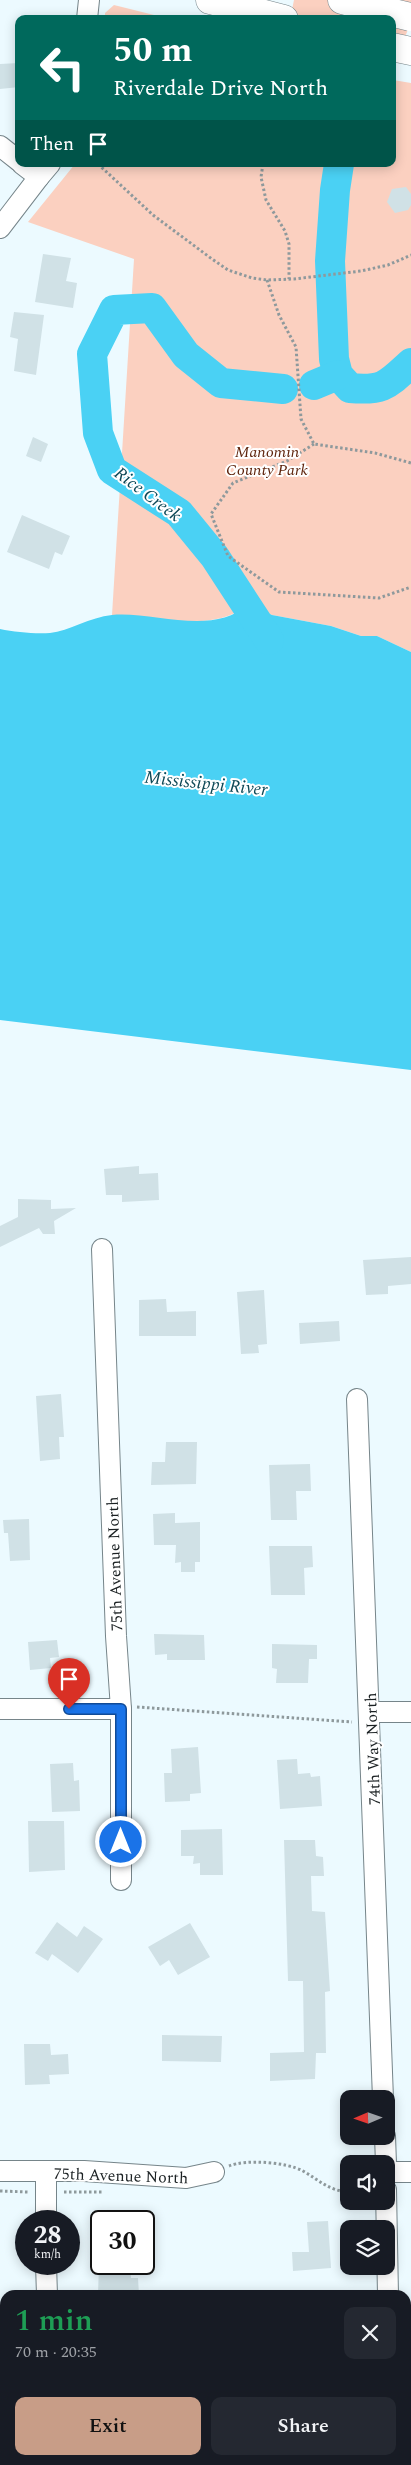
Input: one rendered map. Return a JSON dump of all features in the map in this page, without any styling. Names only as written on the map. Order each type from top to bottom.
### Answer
[{"type":"main road","points":[[210,0],[268,15]]},
{"type":"main road","points":[[354,3],[411,17]]},
{"type":"street","points":[[87,15],[89,0]]},
{"type":"street","points":[[0,146],[15,158]]},
{"type":"street","points":[[0,228],[45,171],[32,167]]},
{"type":"street","name":"75th Avenue North","points":[[102,1249],[116,1636],[121,1709],[121,1880]]},
{"type":"street","name":"74th Way North","points":[[358,1399],[384,2090]]},
{"type":"street","points":[[0,1709],[121,1709]]},
{"type":"street","points":[[371,1717],[411,1712]]},
{"type":"street","points":[[0,2170],[46,2172]]},
{"type":"street","name":"75th Avenue North","points":[[46,2210],[46,2172],[93,2172],[186,2178],[214,2172]]},
{"type":"street","points":[[395,2172],[411,2172]]},
{"type":"street","points":[[386,2210],[388,2290]]},
{"type":"street","points":[[46,2275],[47,2290]]},
{"type":"path","points":[[101,167],[152,215],[228,270],[267,280],[294,279],[351,272],[388,264],[411,255]]},
{"type":"path","points":[[263,167],[261,177],[266,200],[285,231],[288,244],[289,279]]},
{"type":"path","points":[[267,280],[279,315],[296,347],[301,419],[314,444]]},
{"type":"path","points":[[411,463],[375,453],[314,444],[287,461],[233,483],[211,514],[228,556],[278,592],[378,598],[411,587]]},
{"type":"path","points":[[121,1709],[136,1707],[246,1714],[309,1721],[371,1717]]},
{"type":"path","points":[[214,2172],[234,2164],[281,2164],[303,2171],[325,2186],[340,2191]]},
{"type":"path","points":[[0,2191],[33,2191]]},
{"type":"green space","points":[[294,0],[411,0],[411,22],[396,60],[396,15],[291,15]]},
{"type":"green space","points":[[114,5],[154,15],[105,15]]},
{"type":"green space","name":"Manomin County Park","points":[[396,80],[411,83],[411,652],[377,636],[361,636],[331,626],[272,615],[248,604],[235,613],[202,621],[164,620],[112,615],[134,259],[28,222],[73,167],[396,167]]},
{"type":"water","name":"Mississippi River","points":[[248,604],[272,615],[331,626],[361,636],[377,636],[411,652],[411,1070],[0,1020],[0,629],[25,633],[50,633],[65,630],[96,618],[112,615],[201,621],[218,619],[234,614]]},
{"type":"building","points":[[15,63],[15,87],[0,89],[0,64]]},
{"type":"building","points":[[406,187],[411,194],[411,205],[408,210],[395,213],[387,202],[392,189]]},
{"type":"building","points":[[43,254],[71,258],[66,281],[77,283],[73,308],[35,302]]},
{"type":"building","points":[[14,312],[44,315],[36,375],[14,371],[18,339],[10,337]]},
{"type":"building","points":[[33,437],[48,444],[41,462],[26,456]]},
{"type":"building","points":[[22,515],[70,536],[62,555],[55,552],[49,569],[7,552]]},
{"type":"building","points":[[139,1166],[139,1174],[158,1173],[159,1200],[122,1202],[122,1195],[106,1195],[104,1169]]},
{"type":"building","points":[[18,1199],[51,1200],[51,1209],[76,1208],[54,1221],[55,1234],[43,1234],[39,1228],[0,1247],[0,1226],[18,1217]]},
{"type":"building","points":[[411,1257],[411,1284],[388,1286],[388,1294],[366,1295],[363,1260]]},
{"type":"building","points":[[264,1290],[267,1344],[258,1345],[259,1353],[241,1354],[237,1292]]},
{"type":"building","points":[[166,1299],[167,1312],[196,1311],[196,1336],[139,1336],[139,1300]]},
{"type":"building","points":[[339,1321],[340,1341],[300,1344],[299,1323]]},
{"type":"building","points":[[61,1394],[64,1437],[59,1437],[60,1459],[40,1461],[36,1396]]},
{"type":"building","points":[[166,1442],[197,1442],[196,1484],[151,1485],[152,1462],[165,1462]]},
{"type":"building","points":[[310,1464],[311,1491],[296,1491],[297,1520],[271,1520],[269,1465]]},
{"type":"building","points":[[175,1513],[175,1523],[200,1522],[200,1562],[195,1562],[195,1572],[181,1572],[181,1562],[175,1563],[176,1545],[154,1545],[153,1514]]},
{"type":"building","points":[[29,1519],[30,1560],[10,1561],[8,1533],[4,1533],[3,1520]]},
{"type":"building","points":[[269,1546],[312,1546],[313,1567],[304,1568],[305,1595],[271,1595]]},
{"type":"building","points":[[154,1634],[204,1635],[205,1660],[167,1660],[167,1654],[155,1655]]},
{"type":"building","points":[[57,1640],[59,1657],[50,1658],[51,1668],[30,1670],[28,1642]]},
{"type":"building","points":[[272,1644],[317,1645],[317,1659],[309,1659],[308,1683],[276,1683],[277,1669],[272,1668]]},
{"type":"building","points":[[198,1747],[201,1793],[190,1794],[190,1801],[165,1802],[164,1773],[172,1773],[171,1749]]},
{"type":"building","points":[[297,1759],[298,1774],[310,1773],[311,1777],[320,1776],[322,1806],[280,1809],[277,1760]]},
{"type":"building","points":[[73,1763],[74,1781],[79,1780],[80,1811],[52,1812],[50,1764]]},
{"type":"building","points":[[28,1821],[64,1821],[65,1870],[29,1872]]},
{"type":"building","points":[[222,1829],[223,1875],[200,1875],[200,1863],[193,1864],[194,1856],[181,1856],[181,1830]]},
{"type":"building","points":[[284,1840],[315,1840],[316,1856],[323,1857],[324,1876],[311,1876],[312,1911],[325,1912],[330,1991],[325,1992],[326,2053],[316,2053],[315,2079],[270,2081],[270,2053],[304,2052],[303,1981],[288,1981]]},
{"type":"building","points":[[57,1922],[77,1937],[84,1926],[103,1939],[78,1973],[52,1954],[48,1961],[35,1953]]},
{"type":"building","points":[[190,1923],[210,1957],[178,1975],[169,1960],[160,1966],[148,1947]]},
{"type":"building","points":[[162,2035],[222,2036],[221,2062],[162,2061]]},
{"type":"building","points":[[24,2044],[50,2044],[51,2055],[68,2054],[69,2074],[49,2075],[50,2084],[25,2085]]},
{"type":"building","points":[[328,2221],[331,2268],[293,2271],[292,2252],[309,2252],[307,2222]]},
{"type":"building","points":[[99,2275],[131,2275],[131,2278],[138,2278],[139,2290],[98,2290]]},
{"type":"waterway","name":"Rice Creek","points":[[339,167],[330,261],[334,359],[338,375],[350,388],[378,387],[396,377],[411,363]]},
{"type":"waterway","name":"Rice Creek","points":[[269,640],[215,557],[179,513],[112,470],[98,433],[92,354],[114,310],[152,308],[186,355],[221,383],[283,389]]},
{"type":"waterway","name":"Rice Creek","points":[[314,385],[338,375]]},
{"type":"route","points":[[69,1709],[121,1709],[121,1842]]}]
